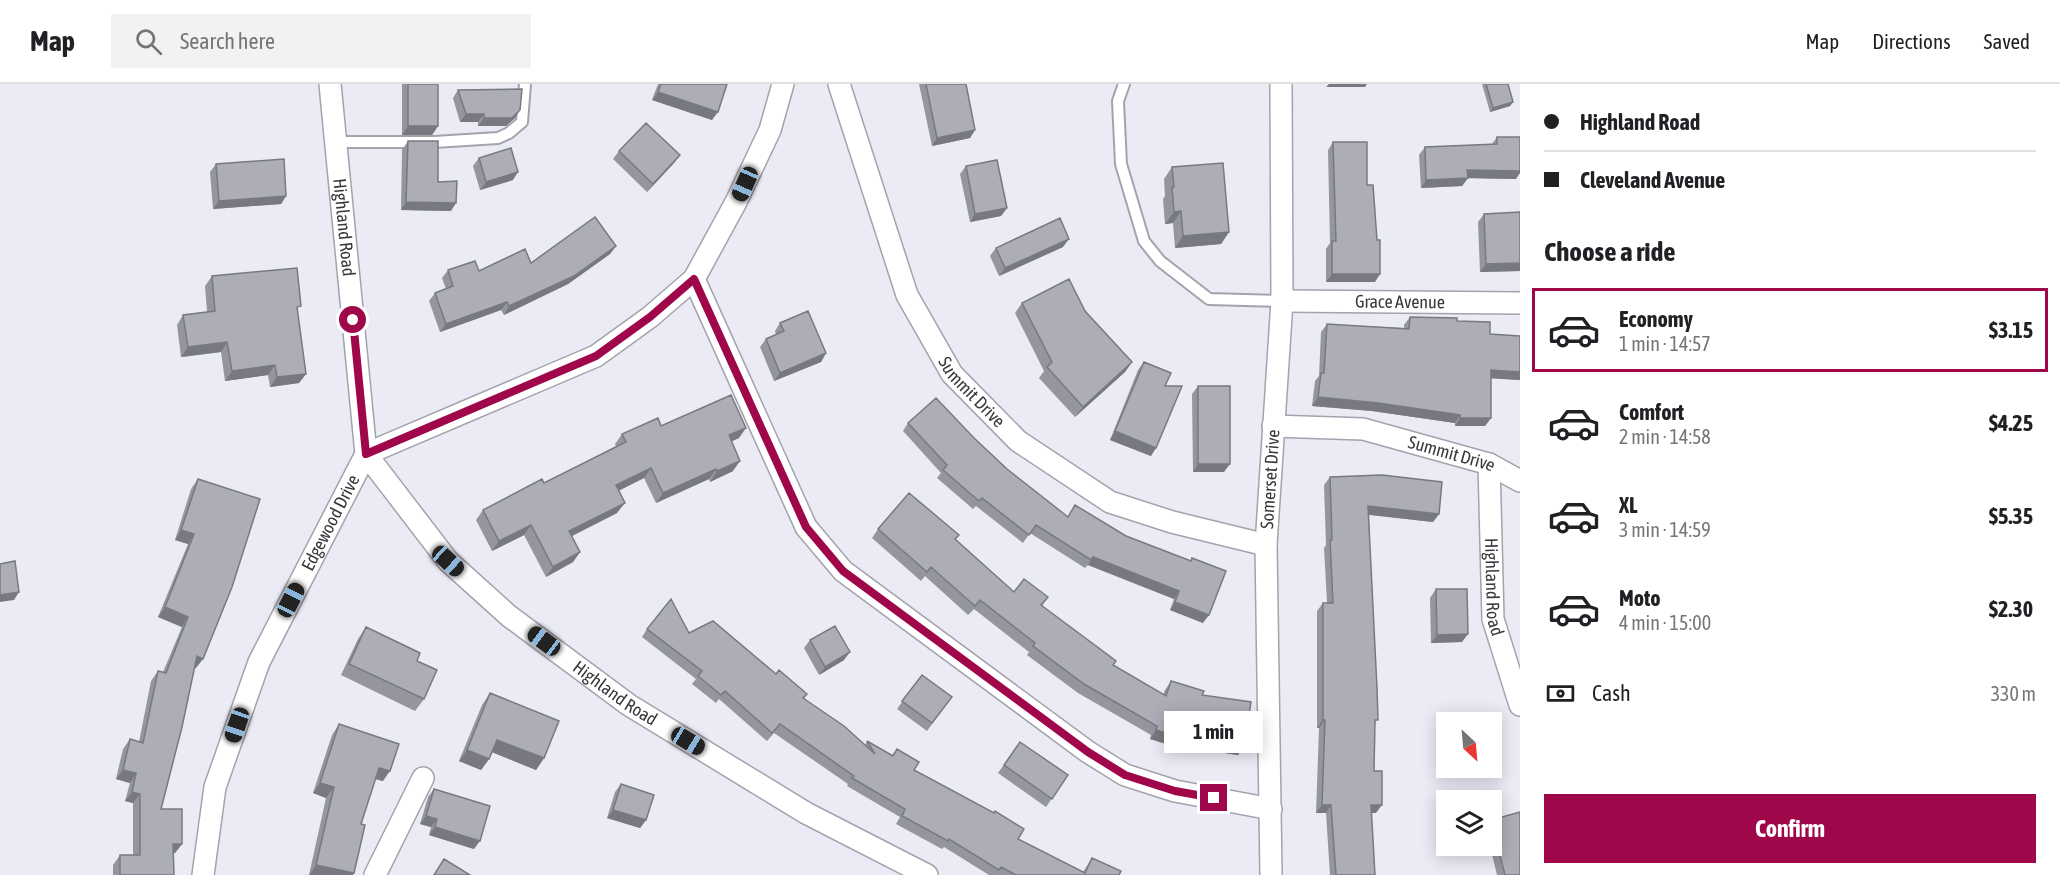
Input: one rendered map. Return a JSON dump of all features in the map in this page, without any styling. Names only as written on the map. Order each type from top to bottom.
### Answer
[{"type":"street","name":"Highland Road","points":[[330,84],[366,454],[448,561],[509,616],[629,705],[806,813],[927,875]]},
{"type":"street","name":"Edgewood Drive","points":[[204,875],[215,787],[259,662],[366,454],[596,356],[650,317],[694,279],[741,192],[770,130],[783,84]]},
{"type":"street","name":"Summit Drive","points":[[839,84],[907,295],[952,374],[1018,441],[1110,502],[1172,522],[1266,545]]},
{"type":"street","name":"Somerset Drive","points":[[1271,875],[1266,545],[1282,302],[1281,84]]},
{"type":"street","points":[[694,279],[806,527],[843,571],[1088,752],[1125,775],[1175,791],[1271,809]]},
{"type":"street","name":"Grace Avenue","points":[[1282,302],[1520,303]]},
{"type":"street","name":"Summit Drive","points":[[1273,426],[1363,429],[1489,464],[1520,481]]},
{"type":"street","name":"Highland Road","points":[[1489,464],[1493,619],[1520,705]]},
{"type":"street","points":[[375,875],[423,777]]},
{"type":"lane","points":[[336,142],[434,142],[498,138],[509,133],[522,122],[525,84]]},
{"type":"lane","points":[[1124,84],[1118,101],[1121,164],[1144,241],[1160,261],[1209,299],[1282,302]]},
{"type":"building","points":[[408,84],[438,84],[438,126],[408,126]]},
{"type":"building","points":[[661,84],[727,84],[718,112],[658,92]]},
{"type":"building","points":[[926,84],[966,84],[975,130],[937,138]]},
{"type":"building","points":[[1486,84],[1508,84],[1513,102],[1493,108]]},
{"type":"building","points":[[522,89],[520,110],[512,118],[484,118],[484,114],[466,114],[458,90]]},
{"type":"building","points":[[646,123],[680,155],[653,184],[619,151]]},
{"type":"building","points":[[1497,137],[1520,137],[1520,171],[1467,170],[1468,178],[1426,180],[1425,147],[1497,144]]},
{"type":"building","points":[[408,141],[438,141],[438,182],[457,181],[456,203],[406,202]]},
{"type":"building","points":[[1333,142],[1367,142],[1367,185],[1373,185],[1377,240],[1380,240],[1380,274],[1332,274],[1332,241],[1336,241]]},
{"type":"building","points":[[511,148],[518,172],[486,182],[479,158]]},
{"type":"building","points":[[284,159],[286,196],[219,201],[216,164]]},
{"type":"building","points":[[997,160],[1007,208],[975,214],[966,166]]},
{"type":"building","points":[[1223,163],[1229,232],[1183,236],[1181,211],[1174,212],[1172,167]]},
{"type":"building","points":[[1520,212],[1520,263],[1486,264],[1484,214]]},
{"type":"building","points":[[595,217],[616,246],[574,276],[509,306],[507,302],[446,324],[435,293],[453,286],[448,270],[475,261],[479,271],[525,249],[531,263]]},
{"type":"building","points":[[1060,218],[1069,239],[1005,268],[996,248]]},
{"type":"building","points":[[297,268],[301,306],[297,307],[306,374],[277,377],[275,365],[232,371],[227,342],[188,347],[183,315],[215,311],[212,276]]},
{"type":"building","points":[[1069,279],[1085,311],[1132,362],[1083,407],[1047,367],[1052,362],[1022,303]]},
{"type":"building","points":[[808,311],[826,353],[780,373],[766,339],[784,331],[780,323]]},
{"type":"building","points":[[1410,317],[1457,318],[1457,321],[1490,322],[1490,334],[1520,336],[1520,372],[1491,370],[1491,418],[1460,418],[1460,415],[1318,397],[1321,373],[1324,373],[1327,324],[1409,329]]},
{"type":"building","points":[[1144,362],[1171,373],[1165,386],[1182,386],[1156,448],[1115,431]]},
{"type":"building","points":[[1198,386],[1230,386],[1230,464],[1198,464]]},
{"type":"building","points":[[731,395],[746,428],[729,435],[740,461],[717,471],[716,469],[663,493],[651,468],[616,485],[625,503],[569,531],[580,552],[553,567],[531,525],[499,541],[483,510],[542,479],[544,483],[626,442],[622,434],[658,418],[661,426]]},
{"type":"building","points":[[936,398],[1007,469],[1068,517],[1075,505],[1126,536],[1191,561],[1192,558],[1226,571],[1209,615],[1175,602],[1179,591],[1093,557],[1091,560],[1036,525],[1029,535],[982,498],[979,501],[943,470],[947,465],[908,423]]},
{"type":"building","points":[[1382,475],[1442,482],[1439,514],[1368,506],[1378,720],[1375,720],[1374,771],[1382,771],[1382,805],[1371,805],[1375,875],[1336,875],[1331,805],[1322,805],[1325,720],[1323,720],[1323,603],[1333,603],[1330,477]]},
{"type":"building","points":[[198,479],[260,499],[232,587],[203,659],[197,656],[161,809],[182,809],[182,844],[173,844],[174,875],[120,875],[120,855],[140,855],[140,794],[132,792],[136,773],[123,770],[130,739],[143,743],[158,671],[166,673],[188,617],[165,607],[194,534],[181,530]]},
{"type":"building","points":[[909,493],[959,535],[955,539],[1014,592],[1024,579],[1048,597],[1041,605],[1116,661],[1113,665],[1166,696],[1171,681],[1204,691],[1202,695],[1251,702],[1244,746],[1190,738],[1189,740],[1156,730],[1157,726],[1084,684],[1033,646],[1035,643],[980,600],[975,606],[931,567],[927,572],[878,529]]},
{"type":"building","points":[[15,561],[19,592],[0,595],[0,564]]},
{"type":"building","points":[[1436,589],[1467,589],[1468,634],[1437,635]]},
{"type":"building","points":[[671,599],[689,633],[713,621],[776,674],[779,670],[807,694],[803,698],[844,726],[875,754],[867,741],[893,756],[897,749],[919,762],[914,770],[994,813],[995,811],[1024,829],[1018,839],[1085,873],[1092,858],[1121,871],[1119,875],[1016,875],[1001,867],[999,870],[949,839],[948,841],[902,816],[905,809],[852,778],[854,776],[780,724],[772,733],[725,691],[721,695],[698,676],[702,671],[647,629]]},
{"type":"building","points":[[835,626],[850,652],[825,667],[810,640]]},
{"type":"building","points":[[366,627],[420,653],[417,661],[437,670],[424,699],[349,664]]},
{"type":"building","points":[[922,675],[952,697],[932,723],[902,701]]},
{"type":"building","points":[[490,693],[559,721],[544,758],[497,740],[489,759],[467,750]]},
{"type":"building","points":[[339,724],[399,744],[390,771],[379,768],[361,824],[365,825],[354,873],[316,865],[334,787],[320,783]]},
{"type":"building","points":[[1020,742],[1068,775],[1052,799],[1004,765]]},
{"type":"building","points":[[621,784],[654,795],[646,820],[613,810]]},
{"type":"building","points":[[434,789],[490,806],[480,841],[435,827],[437,819],[426,816]]},
{"type":"building","points":[[1520,812],[1520,875],[1505,875],[1500,856],[1502,856],[1502,817]]},
{"type":"building","points":[[444,859],[470,875],[434,875]]},
{"type":"route","points":[[353,320],[366,454],[596,356],[650,317],[694,279],[806,527],[843,571],[1088,752],[1125,775],[1175,791],[1214,798]]}]
